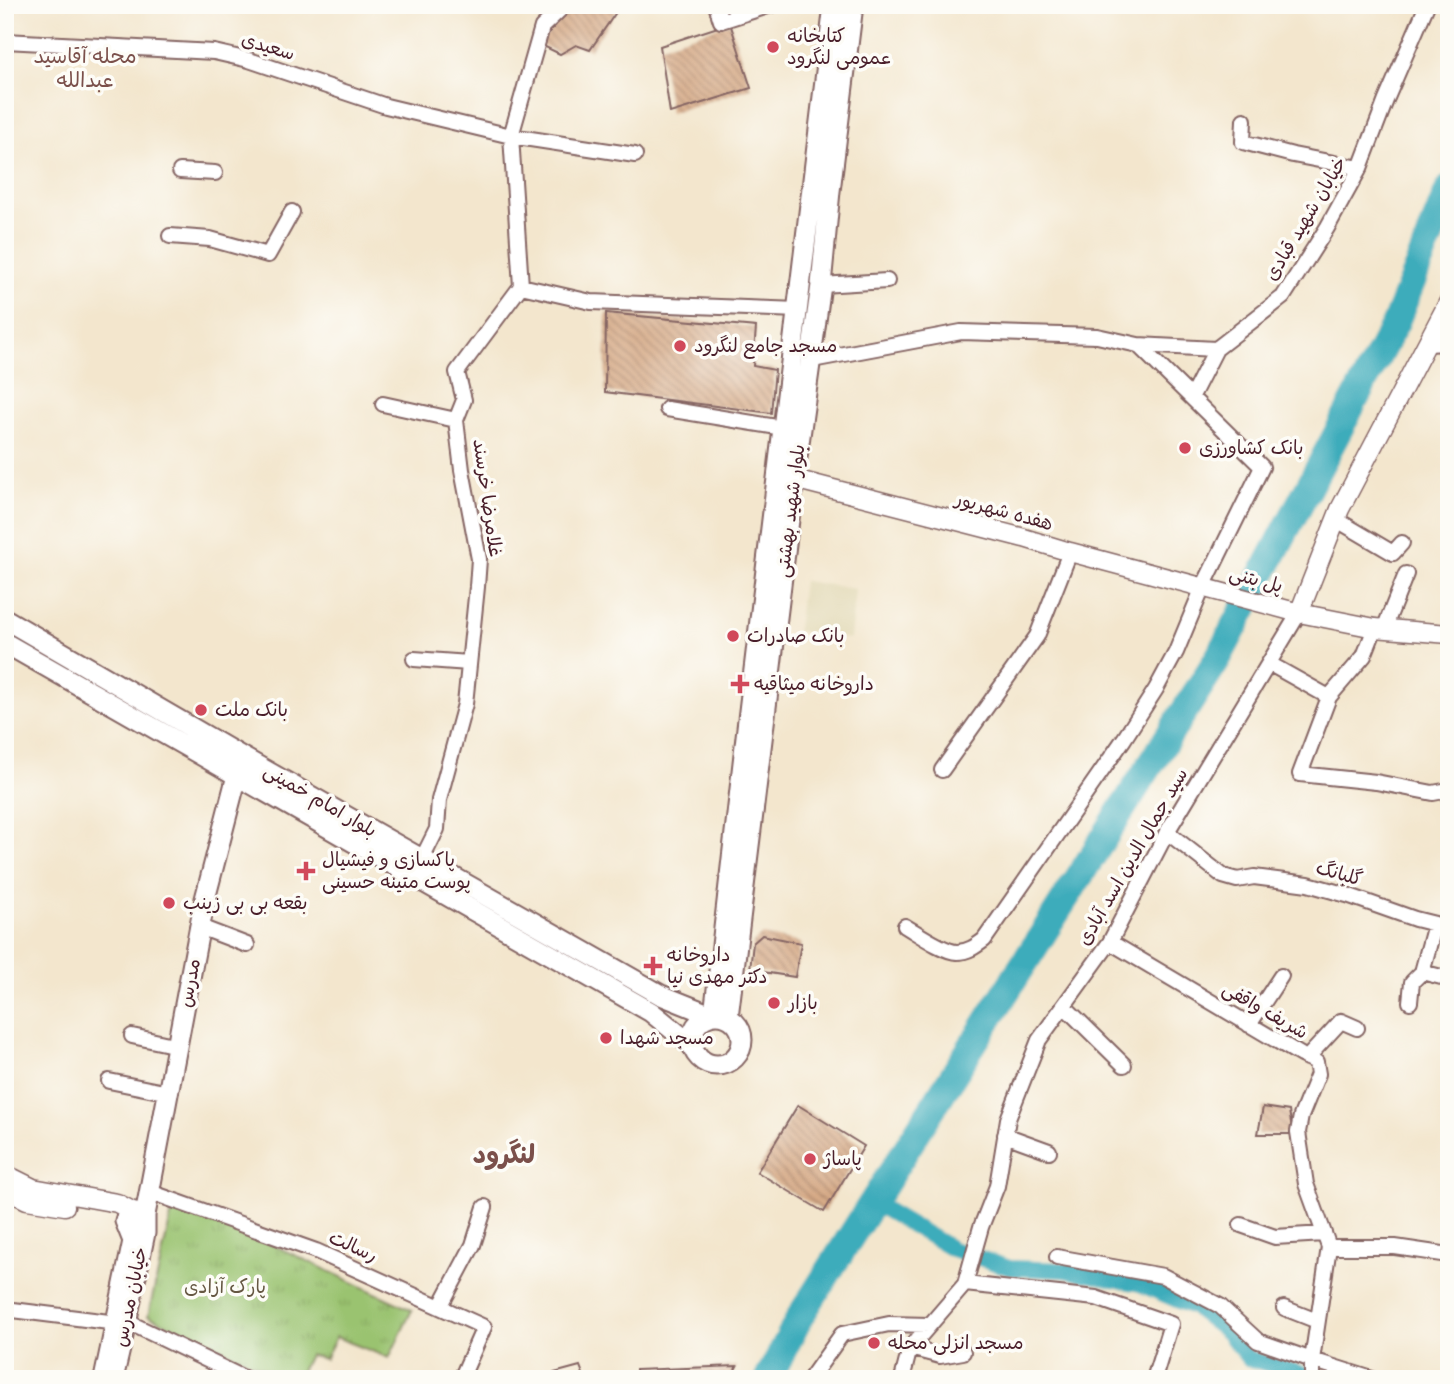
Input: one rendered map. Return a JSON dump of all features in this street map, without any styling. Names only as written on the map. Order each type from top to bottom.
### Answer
[{"type":"main road","name":"بلوار شهید بهشتی","points":[[718,1016],[752,677],[834,5]]},
{"type":"main road","name":"بلوار شهید بهشتی","points":[[718,1016],[812,360],[853,5]]},
{"type":"main road","name":"بلوار امام خمینی","points":[[5,619],[239,766],[651,1012],[693,1046]]},
{"type":"main road","name":"بلوار امام خمینی","points":[[5,643],[422,859],[661,995],[718,1016]]},
{"type":"main road","name":"مدرس","points":[[150,1192],[205,899],[239,766]]},
{"type":"main road","points":[[718,1016],[734,1021],[742,1034],[741,1049],[731,1061],[724,1064],[708,1063],[701,1059],[693,1046],[692,1036],[696,1027],[702,1020],[718,1016]]},
{"type":"main road","name":"خیابان مدرس","points":[[104,1379],[145,1233],[135,1216],[150,1192]]},
{"type":"main road","name":"خیابان مدرس","points":[[113,1379],[122,1321]]},
{"type":"street","points":[[565,5],[542,27],[511,136],[521,286],[591,302],[798,310]]},
{"type":"street","points":[[716,5],[721,21],[771,5]]},
{"type":"street","name":"خیابان شهید قبادی","points":[[1216,349],[1283,297],[1327,228],[1360,168],[1385,100],[1427,5]]},
{"type":"street","name":"سعیدی","points":[[5,41],[214,52],[249,60],[386,106],[511,136],[635,155]]},
{"type":"street","points":[[1244,120],[1243,142],[1360,168]]},
{"type":"street","points":[[180,171],[215,173]]},
{"type":"street","points":[[170,236],[210,239],[268,255],[292,212]]},
{"type":"street","points":[[821,285],[887,281]]},
{"type":"street","name":"غلامرضا خرسند","points":[[422,859],[438,829],[439,800],[465,704],[479,559],[456,420],[464,400],[457,372],[521,286]]},
{"type":"street","points":[[1449,301],[1340,509],[1299,613],[1380,629],[1449,634]]},
{"type":"street","points":[[812,360],[961,332],[1097,336],[1138,345],[1216,349],[1192,396]]},
{"type":"street","points":[[1426,344],[1449,343]]},
{"type":"street","points":[[905,926],[956,952],[971,949],[984,940],[1156,689],[1262,467],[1138,345]]},
{"type":"street","points":[[383,404],[456,420]]},
{"type":"street","points":[[667,409],[783,428]]},
{"type":"street","points":[[775,492],[794,479]]},
{"type":"street","name":"هفده شهریور","points":[[794,479],[1203,587]]},
{"type":"street","points":[[1336,520],[1393,553],[1402,543]]},
{"type":"street","points":[[942,770],[1037,636],[1070,552]]},
{"type":"street","points":[[1406,574],[1364,656],[1329,697],[1300,774],[1376,782],[1433,793],[1449,790]]},
{"type":"street","name":"پل بتنی","points":[[1203,587],[1299,613]]},
{"type":"street","name":"سید جمال الدین اسد آبادی","points":[[965,1283],[981,1227],[997,1186],[1008,1119],[1039,1040],[1110,942],[1167,832],[1299,613]]},
{"type":"street","points":[[414,659],[469,663]]},
{"type":"street","points":[[1270,663],[1329,697]]},
{"type":"street","name":"گلبانگ","points":[[1167,832],[1223,876],[1237,880],[1254,877],[1308,884],[1436,924],[1422,972]]},
{"type":"street","points":[[200,927],[247,945]]},
{"type":"street","name":"شریف واقفی","points":[[1110,942],[1316,1062],[1318,1074],[1301,1116],[1298,1132],[1306,1184],[1327,1240],[1311,1360],[1312,1379]]},
{"type":"street","points":[[1410,1002],[1412,982],[1422,972],[1449,979]]},
{"type":"street","points":[[1249,1024],[1281,976]]},
{"type":"street","points":[[1064,1006],[1124,1065]]},
{"type":"street","points":[[1307,1058],[1341,1021],[1357,1028]]},
{"type":"street","points":[[132,1036],[178,1046]]},
{"type":"street","points":[[108,1081],[169,1093]]},
{"type":"street","points":[[1005,1135],[1048,1151]]},
{"type":"street","points":[[5,1174],[33,1188],[117,1203],[135,1216]]},
{"type":"street","points":[[5,1189],[27,1200],[135,1216]]},
{"type":"street","name":"رسالت","points":[[150,1192],[317,1251],[484,1327],[461,1379]]},
{"type":"street","points":[[440,1307],[473,1245],[485,1208]]},
{"type":"street","points":[[1241,1225],[1275,1237],[1395,1247],[1449,1255]]},
{"type":"street","points":[[1057,1258],[1163,1276],[1220,1306],[1258,1341],[1372,1379]]},
{"type":"street","points":[[902,1379],[910,1348],[965,1283],[1096,1298],[1171,1324],[1154,1379]]},
{"type":"street","points":[[1284,1308],[1317,1321]]},
{"type":"street","points":[[5,1309],[122,1321],[246,1379]]},
{"type":"street","points":[[810,1379],[842,1334],[889,1324],[929,1325]]},
{"type":"street","points":[[910,1348],[940,1356],[963,1352]]},
{"type":"shaded area","points":[[803,581],[855,589],[850,639],[797,631]]},
{"type":"green space","name":"پارک آزادی","points":[[175,1199],[412,1310],[389,1358],[336,1337],[325,1359],[309,1355],[297,1379],[287,1379],[148,1316]]},
{"type":"building","points":[[573,5],[621,5],[590,50],[576,45],[560,54],[539,44]]},
{"type":"building","points":[[730,23],[751,88],[670,113],[660,46]]},
{"type":"building","name":"مسجد جامع لنگرود","points":[[606,313],[756,327],[753,366],[775,370],[771,413],[605,392]]},
{"type":"building","points":[[762,935],[801,943],[795,977],[750,970],[753,943]]},
{"type":"building","name":"پاساژ","points":[[798,1105],[864,1146],[824,1212],[757,1172]]},
{"type":"building","points":[[1263,1107],[1289,1111],[1293,1134],[1258,1134]]},
{"type":"building","points":[[580,1366],[585,1379],[554,1379],[554,1373]]},
{"type":"building","points":[[737,1366],[730,1379],[636,1379],[636,1370]]},
{"type":"waterway","points":[[768,1379],[801,1315],[1218,658],[1395,324],[1449,189]]},
{"type":"waterway","points":[[874,1203],[952,1249],[1010,1268],[1063,1270],[1140,1284],[1195,1308],[1229,1334],[1248,1358],[1320,1379]]},
{"type":"place","name":"کتابخانه عمومی لنگرود","points":[[773,47]]},
{"type":"place","name":"مسجد جامع لنگرود","points":[[680,346]]},
{"type":"place","name":"بانک کشاورزی","points":[[1185,448]]},
{"type":"place","name":"بانک صادرات","points":[[733,636]]},
{"type":"place","name":"داروخانه میثاقیه","points":[[740,684]]},
{"type":"place","name":"بانک ملت","points":[[201,710]]},
{"type":"place","name":"پاکسازی و فیشیال پوست متینه حسینی","points":[[306,871]]},
{"type":"place","name":"بقعه بی بی زینب","points":[[169,903]]},
{"type":"place","name":"داروخانه دکتر مهدی نیا","points":[[653,966]]},
{"type":"place","name":"بازار","points":[[774,1003]]},
{"type":"place","name":"مسجد شهدا","points":[[606,1038]]},
{"type":"place","name":"پاساژ","points":[[810,1159]]},
{"type":"place","name":"مسجد انزلی محله","points":[[874,1343]]},
{"type":"district","name":"محله آقاسید عبدالله","points":[[85,68]]},
{"type":"district","name":"لنگرود","points":[[504,1155]]}]
